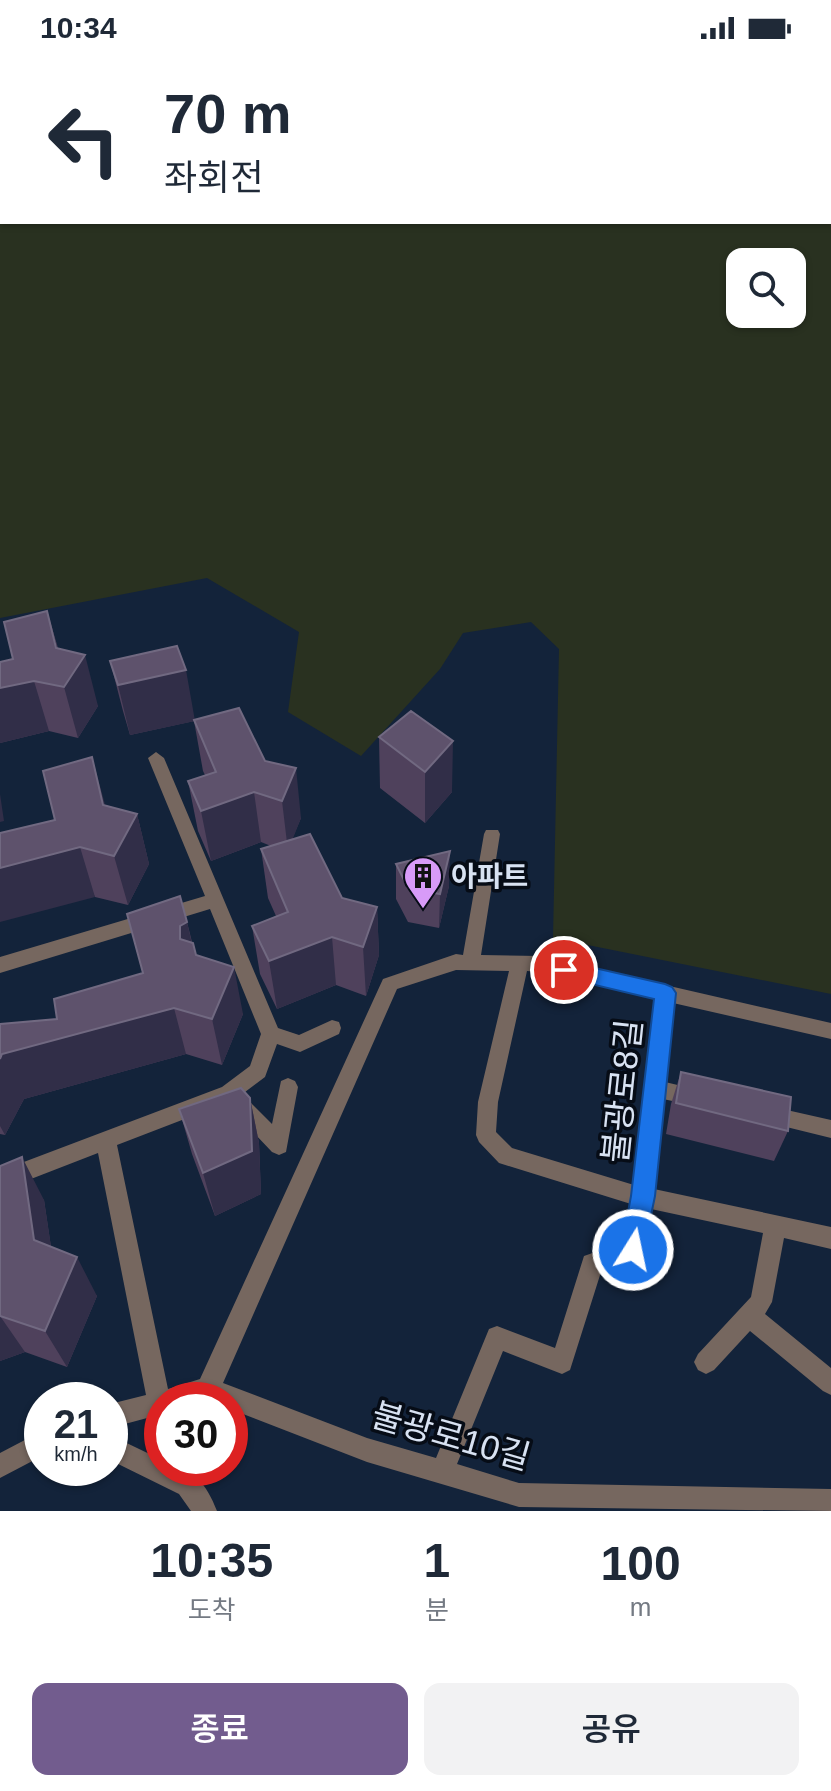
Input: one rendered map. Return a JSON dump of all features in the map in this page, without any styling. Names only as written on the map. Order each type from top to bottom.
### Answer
[{"type":"street","points":[[156,758],[216,900],[234,965],[271,1034],[300,1044],[332,1028]]},
{"type":"street","points":[[464,962],[492,834]]},
{"type":"street","points":[[0,965],[216,900]]},
{"type":"street","points":[[211,1382],[390,984],[464,962],[539,964],[831,1031]]},
{"type":"street","name":"불광로8길","points":[[520,964],[488,1102],[486,1135],[506,1156],[643,1196],[831,1238]]},
{"type":"street","name":"불광로8길","points":[[442,1472],[497,1337],[562,1362],[592,1264],[633,1250],[643,1196],[665,993]]},
{"type":"street","points":[[0,1181],[229,1093],[258,1071],[271,1034]]},
{"type":"street","points":[[229,1093],[279,1145],[288,1087]]},
{"type":"street","points":[[654,1088],[713,1102]]},
{"type":"street","points":[[743,1109],[831,1129]]},
{"type":"street","points":[[106,1140],[159,1382]]},
{"type":"street","points":[[706,1362],[761,1302],[775,1226]]},
{"type":"street","points":[[749,1315],[831,1383]]},
{"type":"street","name":"불광로10길","points":[[248,1404],[367,1450],[519,1495],[831,1501]]},
{"type":"street","points":[[0,1466],[24,1453]]},
{"type":"street","points":[[128,1456],[188,1485],[205,1511]]},
{"type":"green space","points":[[0,224],[831,224],[831,994],[553,938],[559,649],[531,622],[463,633],[440,669],[361,756],[288,712],[299,632],[207,578],[0,618]]},
{"type":"building","points":[[47,611],[56,648],[85,655],[64,687],[34,681],[0,688],[0,662],[13,659],[4,622]]},
{"type":"building","points":[[177,646],[186,670],[118,685],[110,661]]},
{"type":"building","points":[[239,708],[265,761],[296,768],[282,801],[254,792],[201,811],[188,781],[216,772],[194,720]]},
{"type":"building","points":[[411,711],[453,741],[425,772],[379,737]]},
{"type":"building","points":[[92,757],[103,805],[137,814],[114,856],[80,847],[0,868],[0,833],[55,820],[43,771]]},
{"type":"building","points":[[310,834],[342,898],[377,907],[363,947],[332,937],[269,961],[252,926],[288,912],[261,849]]},
{"type":"building","points":[[450,851],[440,894],[408,888],[396,864]]},
{"type":"building","points":[[180,896],[187,922],[180,926],[180,939],[193,943],[196,955],[234,967],[212,1019],[174,1008],[2,1054],[0,1059],[0,1024],[57,1019],[54,999],[143,973],[127,914]]},
{"type":"building","points":[[681,1072],[791,1097],[788,1131],[676,1103]]},
{"type":"building","points":[[241,1088],[250,1098],[252,1151],[203,1173],[179,1109]]},
{"type":"building","points":[[22,1157],[34,1240],[77,1257],[45,1331],[0,1316],[0,1166]]},
{"type":"place","name":"아파트","points":[[423,910]]},
{"type":"route","points":[[564,970],[665,993],[643,1196],[633,1250]]}]
